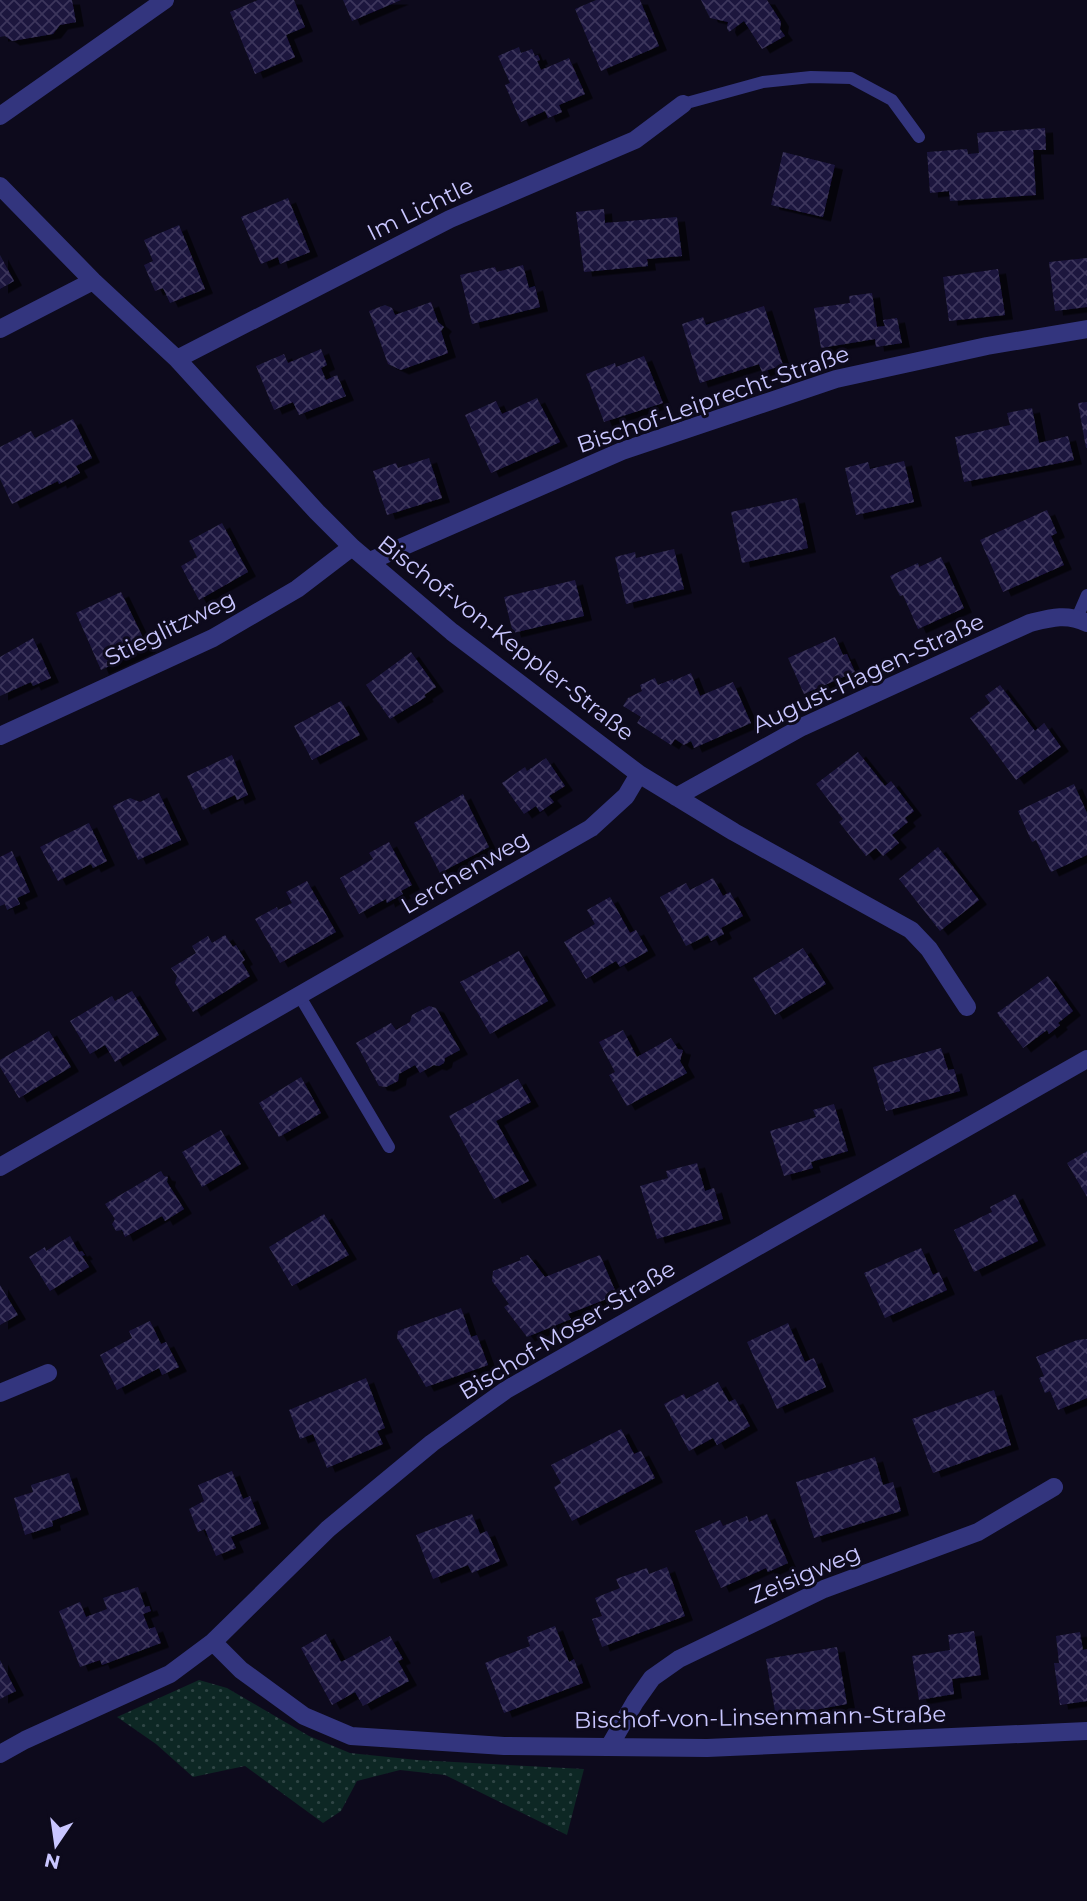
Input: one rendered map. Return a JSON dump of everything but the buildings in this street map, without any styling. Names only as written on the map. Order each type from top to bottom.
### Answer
[{"type":"street","points":[[0,116],[165,0]]},
{"type":"street","name":"Im Lichtle","points":[[177,359],[450,219],[635,140],[683,104]]},
{"type":"street","name":"Bischof-von-Keppler-Straße","points":[[0,186],[93,281],[177,359],[352,547],[452,632],[639,774],[911,930],[929,949],[967,1006]]},
{"type":"street","points":[[0,329],[93,281]]},
{"type":"street","name":"Bischof-Leiprecht-Straße","points":[[370,561],[622,451],[836,379],[987,346],[1087,330]]},
{"type":"street","name":"Stieglitzweg","points":[[0,736],[213,638],[298,589],[352,547]]},
{"type":"street","name":"August-Hagen-Straße","points":[[676,797],[802,727],[1030,623],[1058,616],[1082,620]]},
{"type":"street","name":"Lerchenweg","points":[[0,1167],[591,828],[626,796],[639,774]]},
{"type":"street","name":"Bischof-Moser-Straße","points":[[0,1754],[170,1674],[213,1642],[328,1529],[432,1443],[506,1390],[1087,1059]]},
{"type":"street","points":[[0,1393],[48,1373]]},
{"type":"street","name":"Zeisigweg","points":[[609,1746],[652,1678],[679,1659],[824,1589],[978,1532],[1054,1487]]},
{"type":"street","name":"Bischof-von-Linsenmann-Straße","points":[[213,1642],[241,1670],[304,1716],[351,1735],[504,1746],[707,1748],[1087,1731]]},
{"type":"lane","points":[[683,104],[763,82],[811,77],[851,78],[892,100],[919,137]]},
{"type":"lane","points":[[1082,620],[1087,595]]},
{"type":"lane","points":[[299,995],[389,1147]]},
{"type":"green space","points":[[199,1680],[227,1688],[309,1736],[350,1753],[417,1760],[584,1769],[567,1835],[445,1775],[400,1770],[357,1781],[341,1811],[323,1823],[245,1766],[193,1777],[156,1744],[117,1717]]}]
